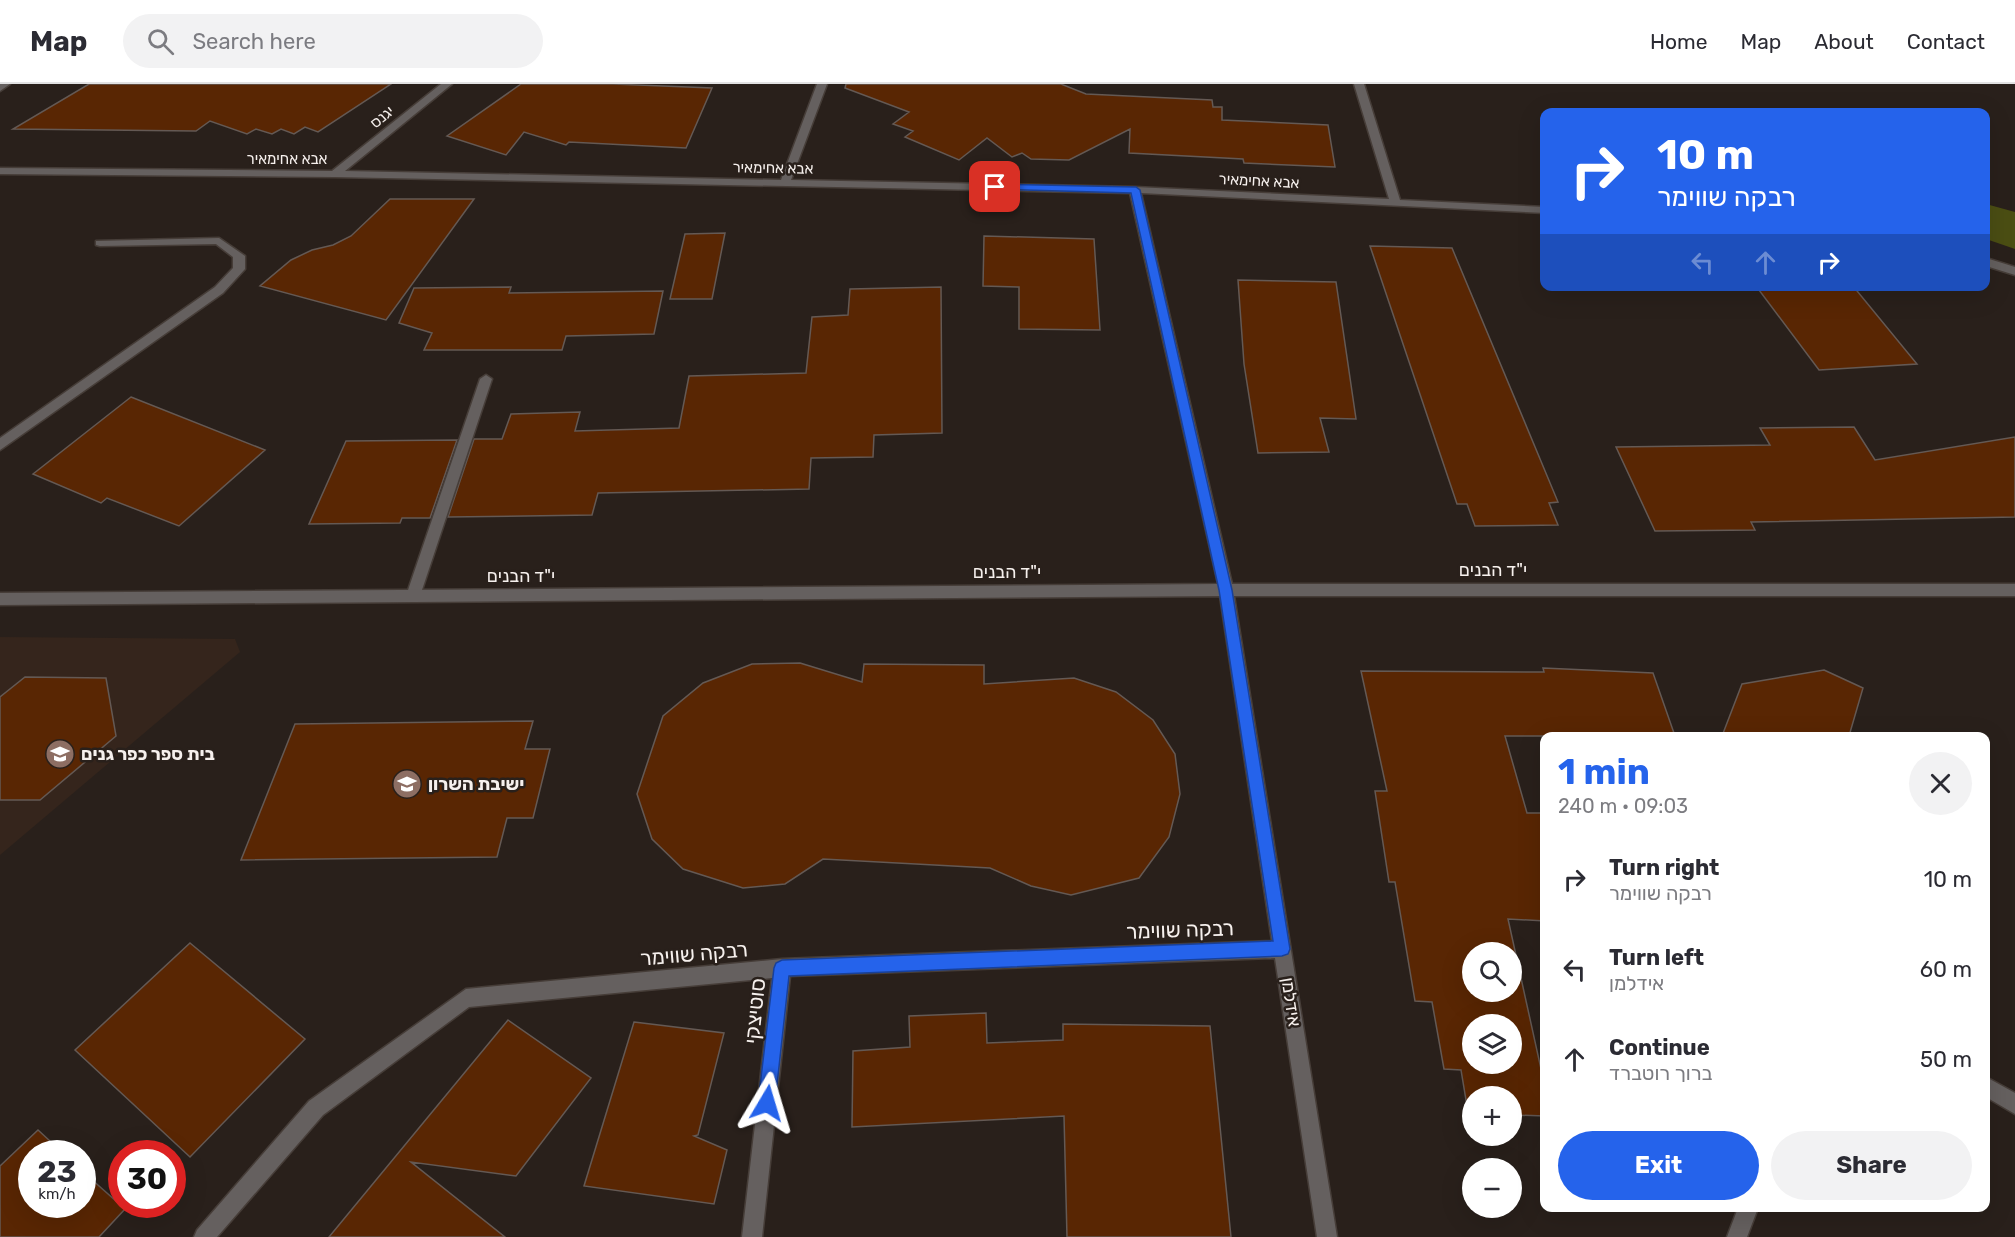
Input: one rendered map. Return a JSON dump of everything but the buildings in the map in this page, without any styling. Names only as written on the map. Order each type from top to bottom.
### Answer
[{"type":"street","points":[[0,88],[5,84]]},
{"type":"street","name":"יגנס","points":[[335,174],[447,84]]},
{"type":"street","points":[[785,183],[822,84]]},
{"type":"street","points":[[1359,84],[1395,202]]},
{"type":"street","name":"אבא אחימאיר","points":[[0,171],[335,174],[1136,190],[1540,210]]},
{"type":"street","name":"אידלמן","points":[[1136,190],[1226,590],[1327,1237]]},
{"type":"street","points":[[0,445],[219,290],[239,269],[239,256],[219,241],[100,243]]},
{"type":"street","points":[[1990,263],[2015,271]]},
{"type":"street","points":[[413,596],[486,379]]},
{"type":"street","name":"י\"ד הבנים","points":[[0,599],[1226,590],[2015,590]]},
{"type":"street","name":"רבקה שווימר","points":[[204,1237],[316,1108],[466,998],[782,968],[1282,949]]},
{"type":"street","name":"סוטיצקי","points":[[752,1237],[782,968]]},
{"type":"street","points":[[1990,1088],[2015,1104]]},
{"type":"street","points":[[1737,1237],[1746,1212]]},
{"type":"shaded area","points":[[1990,205],[2015,212],[2015,249],[1990,240]]},
{"type":"shaded area","name":"בית ספר כפר גנים","points":[[0,637],[235,639],[240,652],[0,855]]},
{"type":"place","name":"בית ספר כפר גנים","points":[[60,754]]},
{"type":"place","name":"ישיבת השרון","points":[[407,784]]},
{"type":"route","points":[[767,1103],[782,968],[1282,949],[1226,590],[1136,190],[995,187]]}]
